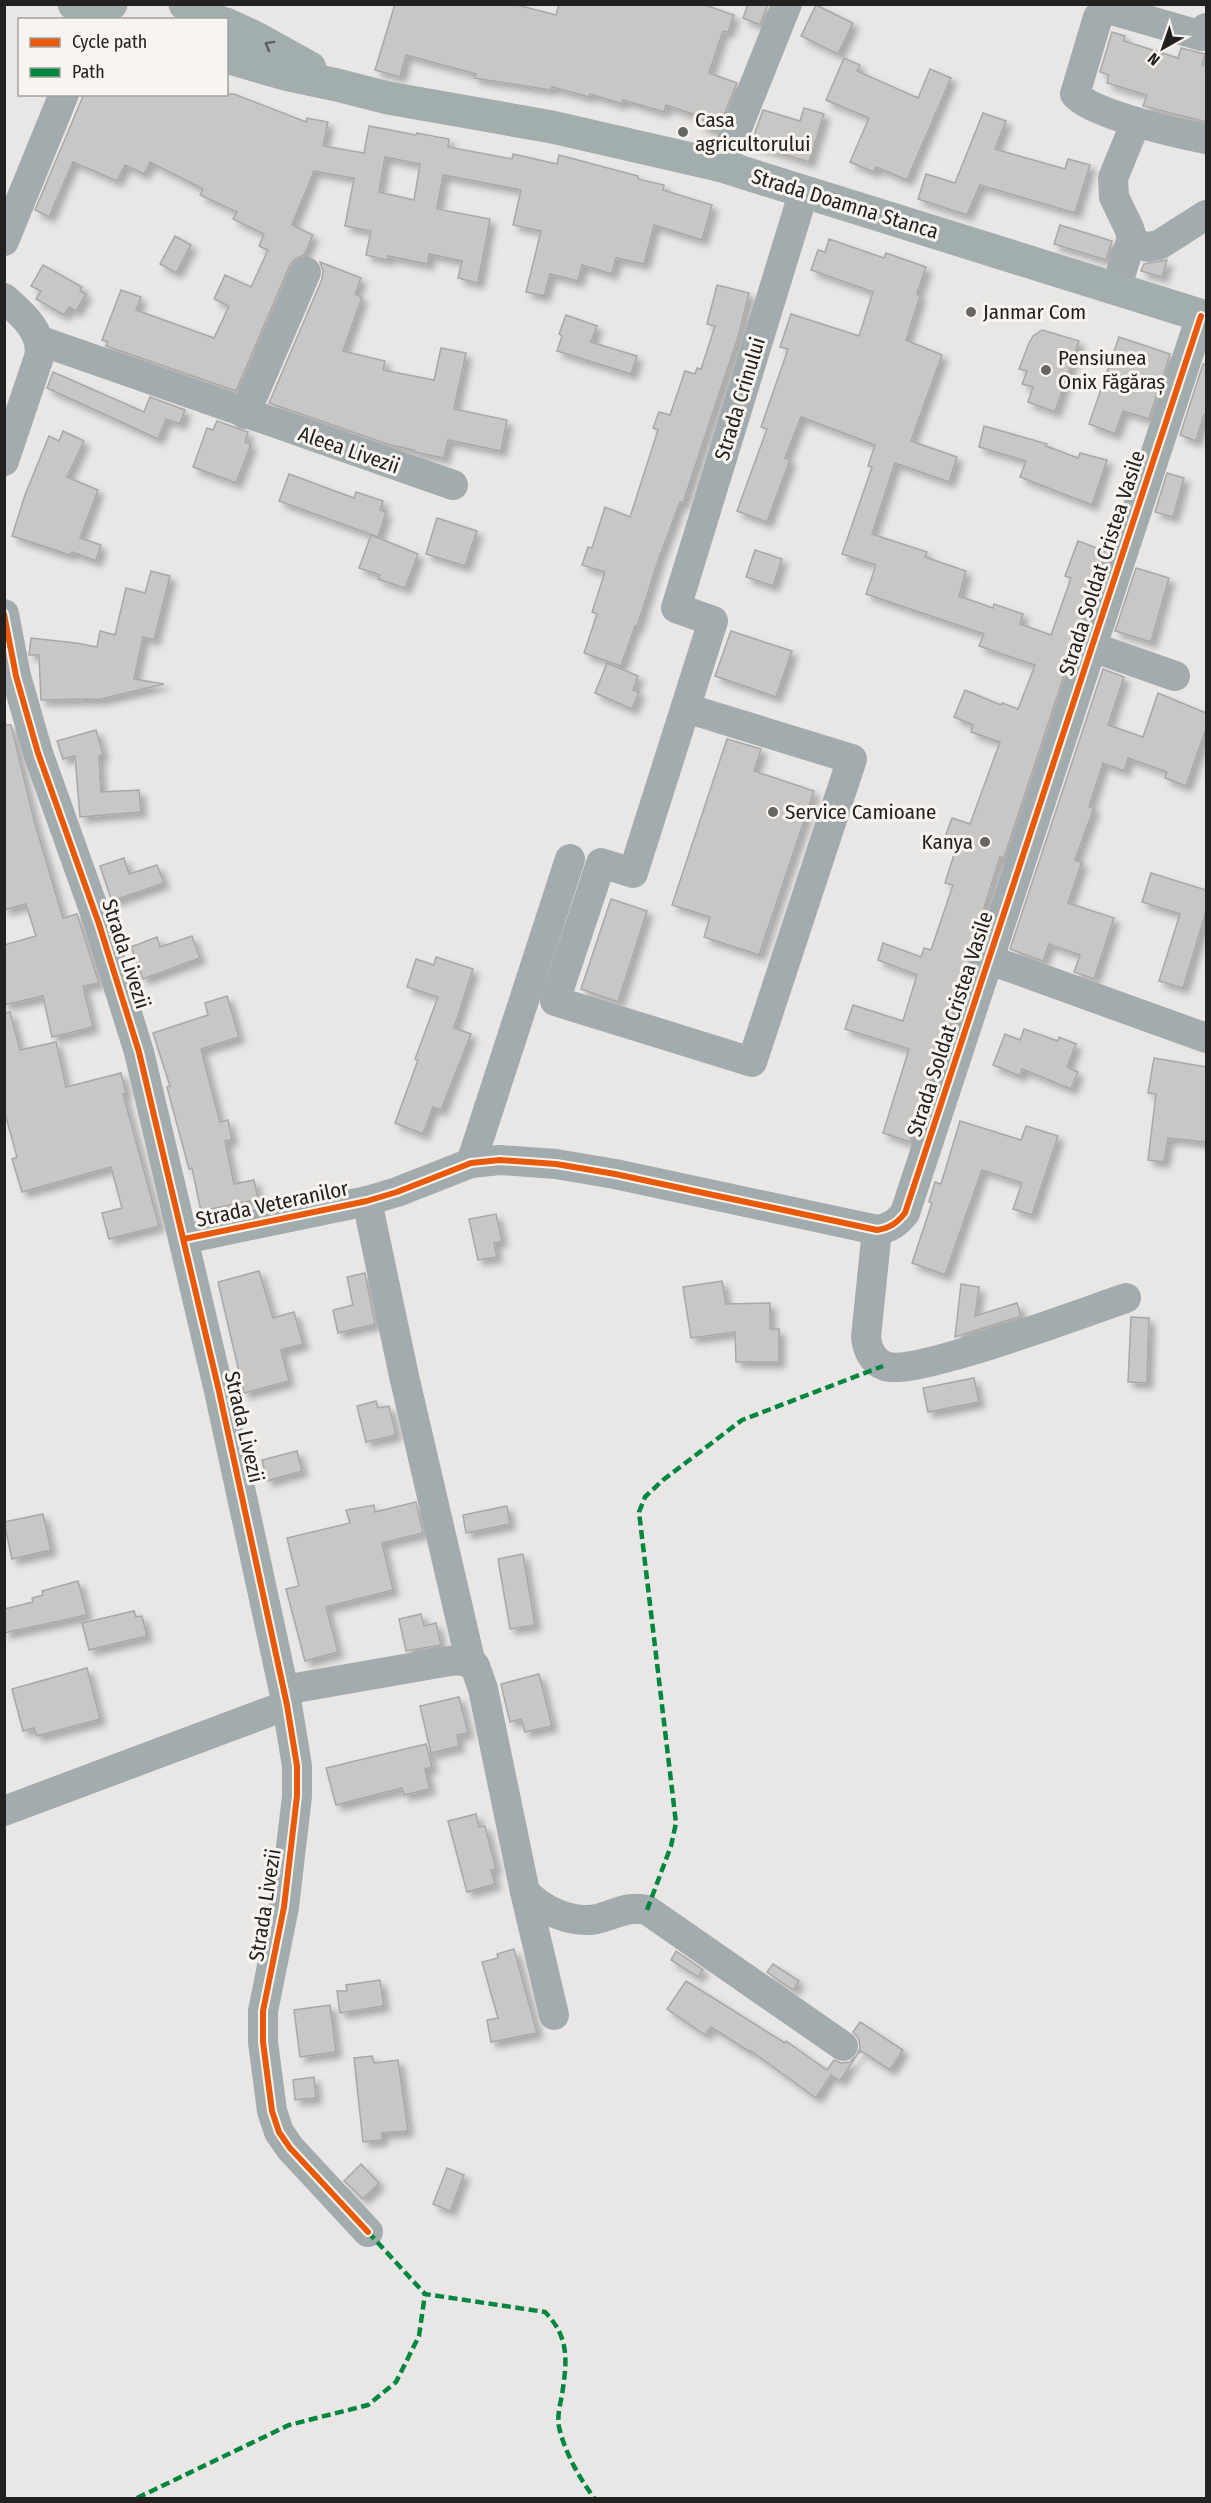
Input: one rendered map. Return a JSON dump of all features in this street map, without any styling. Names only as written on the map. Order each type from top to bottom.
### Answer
[{"type":"main road","points":[[185,4],[212,18]]},
{"type":"main road","name":"Strada Doamna Stanca","points":[[228,25],[293,58],[337,85]]},
{"type":"main road","name":"Strada Doamna Stanca","points":[[228,58],[285,74],[388,98],[594,136],[722,166],[1204,316]]},
{"type":"street","points":[[722,166],[787,4]]},
{"type":"street","points":[[1205,34],[1126,9],[1108,10],[1098,17],[1075,94],[1084,102],[1136,122],[1206,139]]},
{"type":"street","points":[[4,241],[63,96]]},
{"type":"street","points":[[1116,289],[1131,243],[1131,233],[1118,209],[1113,185],[1136,122]]},
{"type":"street","name":"Strada Crinului","points":[[687,708],[713,621],[676,608],[804,191]]},
{"type":"street","points":[[1131,243],[1148,247],[1159,245],[1206,214]]},
{"type":"street","points":[[245,414],[306,272]]},
{"type":"street","points":[[4,298],[29,323],[41,341],[39,357],[4,461]]},
{"type":"street","name":"Strada Soldat Cristea Vasile","points":[[877,1230],[892,1226],[905,1212],[1204,316]]},
{"type":"street","name":"Aleea Livezii","points":[[41,341],[453,485]]},
{"type":"street","name":"Strada Livezii","points":[[6,631],[38,753],[126,1006],[159,1131],[286,1697],[297,1766],[297,1805],[284,1907],[263,2012],[263,2042],[272,2111],[279,2132],[290,2148],[368,2232]]},
{"type":"street","points":[[1092,647],[1175,676]]},
{"type":"street","points":[[687,708],[852,759],[752,1062],[555,1000],[601,863],[633,873],[687,708]]},
{"type":"street","points":[[471,1164],[570,859]]},
{"type":"street","points":[[990,960],[1206,1038]]},
{"type":"street","points":[[367,1201],[471,1164],[516,1160],[586,1169],[877,1230],[866,1337],[870,1352],[883,1366],[901,1368],[934,1361],[1126,1298]]},
{"type":"street","name":"Strada Veteranilor","points":[[183,1239],[367,1201],[404,1376],[471,1664],[478,1672],[483,1689],[525,1892],[554,2015]]},
{"type":"street","points":[[4,1810],[286,1697],[450,1661],[461,1660],[471,1664]]},
{"type":"street","points":[[525,1892],[534,1901],[548,1909],[574,1918],[595,1919],[628,1909],[647,1910],[843,2046]]},
{"type":"building","points":[[395,4],[513,4],[556,15],[559,4],[702,4],[734,15],[728,32],[723,31],[709,73],[737,83],[717,132],[701,126],[704,118],[666,105],[664,112],[623,100],[622,104],[590,94],[589,97],[552,87],[551,90],[474,78],[476,74],[406,55],[400,77],[375,70]]},
{"type":"building","points":[[748,4],[768,4],[760,25],[743,18]]},
{"type":"building","points":[[816,5],[853,23],[838,54],[801,36]]},
{"type":"building","points":[[1112,32],[1125,36],[1124,41],[1178,58],[1181,48],[1205,54],[1202,65],[1206,66],[1206,122],[1143,106],[1147,95],[1107,83],[1109,75],[1100,72]]},
{"type":"building","points":[[844,58],[860,65],[857,71],[918,98],[930,69],[951,78],[907,180],[876,167],[874,172],[850,162],[869,118],[826,100]]},
{"type":"building","points":[[228,94],[234,94],[306,122],[307,118],[328,122],[323,146],[364,153],[369,126],[416,135],[417,133],[449,139],[448,147],[512,159],[513,154],[557,164],[559,155],[638,176],[638,179],[664,185],[663,190],[712,205],[702,240],[654,225],[644,264],[616,258],[612,274],[582,265],[578,281],[550,274],[544,296],[526,292],[541,231],[513,225],[521,190],[443,175],[437,209],[490,219],[478,283],[458,278],[462,261],[429,254],[428,264],[388,256],[387,260],[366,255],[371,231],[345,226],[354,178],[314,171],[292,225],[313,235],[304,255],[295,259],[290,265],[236,391],[106,346],[108,342],[102,340],[121,290],[141,297],[136,310],[214,338],[229,306],[214,299],[225,275],[251,287],[268,250],[259,246],[264,234],[233,219],[237,212],[200,195],[203,189],[150,162],[144,174],[125,165],[117,181],[73,162],[49,217],[35,210],[83,96],[228,96]],"holes":[[[385,157],[420,164],[414,200],[379,192]]]},
{"type":"building","points":[[804,108],[824,114],[809,162],[751,144],[763,110],[800,121]]},
{"type":"building","points":[[983,113],[1006,121],[995,149],[1065,169],[1068,159],[1090,165],[1075,213],[980,185],[967,215],[918,199],[926,174],[955,183]]},
{"type":"building","points":[[1060,225],[1112,241],[1106,260],[1054,244]]},
{"type":"building","points":[[175,236],[191,245],[176,273],[160,264]]},
{"type":"building","points":[[829,239],[884,258],[886,253],[926,267],[917,294],[920,296],[906,340],[942,355],[911,441],[957,457],[949,482],[895,463],[872,534],[927,552],[925,557],[966,571],[959,596],[993,608],[994,604],[1023,614],[1020,624],[1051,635],[1071,578],[1065,576],[1078,541],[1105,551],[1004,858],[1000,857],[984,908],[987,909],[910,1142],[883,1133],[909,1049],[845,1029],[853,1005],[903,1021],[917,975],[878,960],[883,943],[921,957],[924,948],[931,950],[953,885],[945,883],[958,842],[945,837],[952,818],[970,824],[1000,742],[971,732],[973,725],[954,717],[965,690],[1001,705],[1002,703],[1018,709],[1035,665],[979,646],[984,634],[866,594],[876,565],[842,554],[872,467],[868,466],[875,445],[801,417],[785,458],[790,460],[767,522],[737,511],[767,429],[761,427],[788,349],[780,347],[791,314],[859,336],[873,292],[811,270],[818,250],[825,252]]},
{"type":"building","points":[[1167,260],[1162,277],[1141,271],[1144,264]]},
{"type":"building","points":[[320,262],[361,278],[355,294],[362,297],[343,351],[385,361],[383,370],[434,380],[441,348],[466,353],[454,409],[507,420],[501,451],[448,440],[444,458],[414,452],[414,450],[390,445],[269,403],[322,279],[323,271]]},
{"type":"building","points":[[43,265],[82,287],[80,291],[86,294],[76,311],[69,307],[64,315],[36,299],[41,291],[31,286]]},
{"type":"building","points":[[717,285],[749,293],[739,334],[683,503],[680,502],[637,627],[635,626],[621,666],[584,653],[597,614],[592,612],[605,572],[582,565],[588,547],[592,548],[605,507],[630,517],[658,430],[653,428],[659,412],[670,415],[685,371],[695,374],[697,368],[701,369],[715,326],[707,324]]},
{"type":"building","points":[[566,315],[597,326],[591,342],[637,356],[631,374],[557,351],[562,336],[559,334]]},
{"type":"building","name":"Pensiunea Onix Făgăraș","points":[[1042,330],[1079,341],[1055,412],[1028,402],[1033,387],[1022,384],[1027,371],[1019,369],[1033,336]]},
{"type":"building","points":[[1119,337],[1170,354],[1149,419],[1123,411],[1115,434],[1089,424]]},
{"type":"building","points":[[1203,364],[1206,365],[1206,416],[1204,415],[1196,441],[1180,435]]},
{"type":"building","points":[[53,372],[144,412],[150,397],[185,410],[180,424],[166,419],[158,439],[47,388]]},
{"type":"building","points":[[217,421],[248,432],[245,442],[251,444],[236,483],[193,467],[207,428],[213,430]]},
{"type":"building","points":[[984,426],[1047,444],[1046,446],[1078,458],[1080,453],[1107,460],[1092,505],[1020,477],[1026,461],[979,447]]},
{"type":"building","points":[[63,431],[84,441],[67,477],[98,490],[80,538],[101,545],[96,561],[12,536],[25,495],[49,436],[59,441]]},
{"type":"building","points":[[1167,473],[1184,478],[1173,517],[1155,512]]},
{"type":"building","points":[[289,474],[354,498],[356,492],[383,501],[380,510],[386,512],[378,537],[279,501]]},
{"type":"building","points":[[437,518],[477,531],[465,566],[426,554]]},
{"type":"building","points":[[371,535],[418,554],[405,588],[378,579],[380,575],[359,568]]},
{"type":"building","points":[[755,550],[782,559],[773,586],[746,577]]},
{"type":"building","points":[[1136,568],[1169,578],[1151,642],[1115,631]]},
{"type":"building","points":[[151,571],[170,576],[154,640],[143,637],[134,679],[164,684],[101,699],[41,700],[39,655],[29,655],[31,638],[97,647],[100,631],[115,635],[126,588],[145,593]]},
{"type":"building","points":[[731,631],[792,651],[776,697],[715,676]]},
{"type":"building","points":[[607,663],[638,676],[633,690],[639,692],[632,709],[595,693]]},
{"type":"building","points":[[1103,669],[1124,677],[1108,725],[1143,737],[1158,693],[1206,713],[1206,729],[1186,786],[1165,778],[1167,772],[1128,758],[1124,771],[1103,763],[1089,807],[1094,808],[1075,860],[1082,862],[1068,903],[1114,918],[1094,979],[1074,972],[1080,955],[1049,944],[1043,961],[1010,949]]},
{"type":"building","points":[[4,725],[11,725],[34,820],[63,918],[77,914],[99,983],[83,986],[93,1027],[52,1037],[43,996],[4,1005],[4,945],[36,936],[26,904],[4,910]]},
{"type":"building","points":[[96,730],[103,754],[99,756],[101,792],[139,790],[141,812],[80,817],[75,756],[63,759],[57,741]]},
{"type":"building","points":[[727,739],[761,749],[754,771],[814,791],[759,955],[704,937],[710,917],[672,905]]},
{"type":"building","points":[[124,858],[129,874],[157,865],[164,883],[112,901],[100,866]]},
{"type":"building","points":[[1151,873],[1206,890],[1206,912],[1183,988],[1159,981],[1180,914],[1142,902]]},
{"type":"building","points":[[611,899],[647,911],[618,1002],[581,989]]},
{"type":"building","points":[[192,936],[200,958],[143,979],[131,947],[157,937],[160,947]]},
{"type":"building","points":[[436,957],[473,969],[454,1028],[471,1034],[441,1110],[433,1107],[423,1134],[395,1123],[438,997],[407,987],[416,959],[434,965]]},
{"type":"building","points":[[227,996],[239,1037],[201,1049],[220,1122],[228,1120],[232,1140],[225,1141],[234,1184],[254,1180],[258,1199],[201,1211],[192,1168],[189,1169],[167,1087],[170,1086],[153,1033],[208,1015],[205,1003]]},
{"type":"building","points":[[10,1012],[20,1050],[56,1042],[66,1087],[121,1073],[126,1093],[123,1094],[159,1226],[109,1239],[102,1213],[122,1208],[111,1167],[22,1192],[12,1159],[17,1157],[4,1110],[4,1013]]},
{"type":"building","points":[[1024,1029],[1058,1041],[1059,1037],[1076,1044],[1067,1067],[1078,1072],[1071,1089],[1022,1069],[1020,1076],[993,1065],[1005,1034],[1020,1040]]},
{"type":"building","points":[[1154,1058],[1206,1067],[1206,1142],[1168,1138],[1164,1162],[1148,1160],[1156,1094],[1148,1093]]},
{"type":"building","points":[[960,1121],[1021,1140],[1026,1126],[1058,1136],[1032,1215],[1013,1209],[1022,1183],[982,1170],[945,1275],[912,1263],[932,1203],[929,1202],[935,1182],[941,1184]]},
{"type":"building","points":[[496,1214],[502,1241],[494,1243],[497,1257],[478,1260],[469,1219]]},
{"type":"building","points":[[259,1271],[273,1318],[294,1312],[303,1344],[281,1350],[289,1381],[244,1393],[218,1282]]},
{"type":"building","points":[[365,1273],[375,1324],[338,1333],[333,1310],[353,1305],[347,1277]]},
{"type":"building","points":[[722,1281],[726,1304],[770,1303],[770,1329],[779,1329],[779,1362],[736,1362],[735,1332],[691,1338],[683,1287]]},
{"type":"building","points":[[961,1284],[979,1287],[975,1316],[1017,1303],[1021,1316],[955,1337]]},
{"type":"building","points":[[1131,1317],[1149,1318],[1147,1383],[1128,1382]]},
{"type":"building","points":[[974,1378],[979,1402],[928,1412],[923,1388]]},
{"type":"building","points":[[376,1401],[378,1408],[389,1406],[396,1435],[366,1442],[357,1406]]},
{"type":"building","points":[[297,1451],[302,1471],[267,1481],[262,1460]]},
{"type":"building","points":[[416,1502],[423,1533],[382,1543],[393,1590],[326,1607],[338,1652],[305,1661],[286,1589],[299,1586],[287,1538],[350,1523],[346,1510],[374,1505],[375,1512]]},
{"type":"building","points":[[507,1506],[510,1524],[466,1533],[463,1515]]},
{"type":"building","points":[[43,1514],[51,1550],[12,1559],[4,1522]]},
{"type":"building","points":[[523,1554],[535,1625],[510,1629],[498,1559]]},
{"type":"building","points":[[78,1581],[87,1615],[4,1633],[4,1609],[33,1602],[32,1598],[43,1595],[42,1591]]},
{"type":"building","points":[[134,1611],[136,1617],[142,1616],[147,1636],[89,1650],[82,1623]]},
{"type":"building","points":[[421,1614],[424,1626],[436,1623],[441,1645],[406,1651],[399,1619]]},
{"type":"building","points":[[87,1668],[100,1719],[37,1736],[34,1728],[23,1731],[12,1689]]},
{"type":"building","points":[[539,1674],[552,1726],[525,1732],[521,1719],[510,1722],[501,1684]]},
{"type":"building","points":[[459,1697],[468,1733],[457,1735],[459,1746],[431,1753],[420,1706]]},
{"type":"building","points":[[426,1744],[432,1767],[425,1769],[430,1789],[404,1795],[402,1788],[336,1805],[326,1768]]},
{"type":"building","points":[[476,1814],[479,1827],[485,1826],[496,1869],[491,1870],[495,1884],[467,1892],[448,1821]]},
{"type":"building","points":[[514,1949],[537,2033],[491,2042],[487,2020],[498,2018],[482,1962],[498,1958],[497,1954]]},
{"type":"building","points":[[676,1951],[703,1970],[698,1977],[671,1960]]},
{"type":"building","points":[[773,1964],[799,1981],[793,1990],[767,1972]]},
{"type":"building","points":[[380,1980],[384,2006],[340,2013],[337,1991],[347,1991],[346,1985]]},
{"type":"building","points":[[686,1981],[785,2043],[786,2041],[827,2070],[834,2060],[841,2063],[850,2062],[857,2055],[840,2081],[831,2075],[816,2098],[751,2051],[711,2027],[705,2035],[667,2009]]},
{"type":"building","points":[[330,2005],[336,2052],[300,2057],[294,2010]]},
{"type":"building","points":[[860,2022],[903,2050],[890,2070],[861,2051],[857,2055],[860,2048],[859,2039],[853,2032]]},
{"type":"building","points":[[372,2056],[374,2063],[398,2060],[408,2131],[382,2133],[382,2140],[363,2142],[354,2058]]},
{"type":"building","points":[[314,2077],[316,2098],[295,2100],[293,2080]]},
{"type":"building","points":[[361,2164],[379,2183],[363,2199],[344,2181]]},
{"type":"building","points":[[447,2168],[464,2175],[450,2211],[433,2204]]},
{"type":"marked path","points":[[647,1910],[671,1846],[676,1823],[639,1512],[645,1497],[663,1480],[742,1420],[883,1366]]},
{"type":"marked path","points":[[368,2232],[425,2294],[545,2312],[559,2331],[565,2350],[559,2427],[573,2464],[594,2498]]},
{"type":"marked path","points":[[137,2498],[289,2425],[368,2405],[396,2382],[419,2336],[425,2294]]},
{"type":"cycle path","points":[[184,1239],[367,1201],[397,1192],[471,1163],[500,1160],[556,1164],[615,1174],[877,1230],[899,1220],[905,1213],[1201,316]]},
{"type":"cycle path","points":[[4,614],[16,676],[38,753],[99,924],[139,1052],[219,1391],[287,1705],[297,1766],[297,1796],[284,1907],[263,2011],[263,2042],[272,2111],[279,2132],[290,2148],[368,2232]]},
{"type":"place","name":"Casa agricultorului","points":[[683,132]]},
{"type":"place","name":"Janmar Com","points":[[971,312]]},
{"type":"place","name":"Pensiunea Onix Făgăraș","points":[[1046,370]]},
{"type":"place","name":"Service Camioane","points":[[773,812]]},
{"type":"place","name":"Kanya","points":[[985,842]]}]
